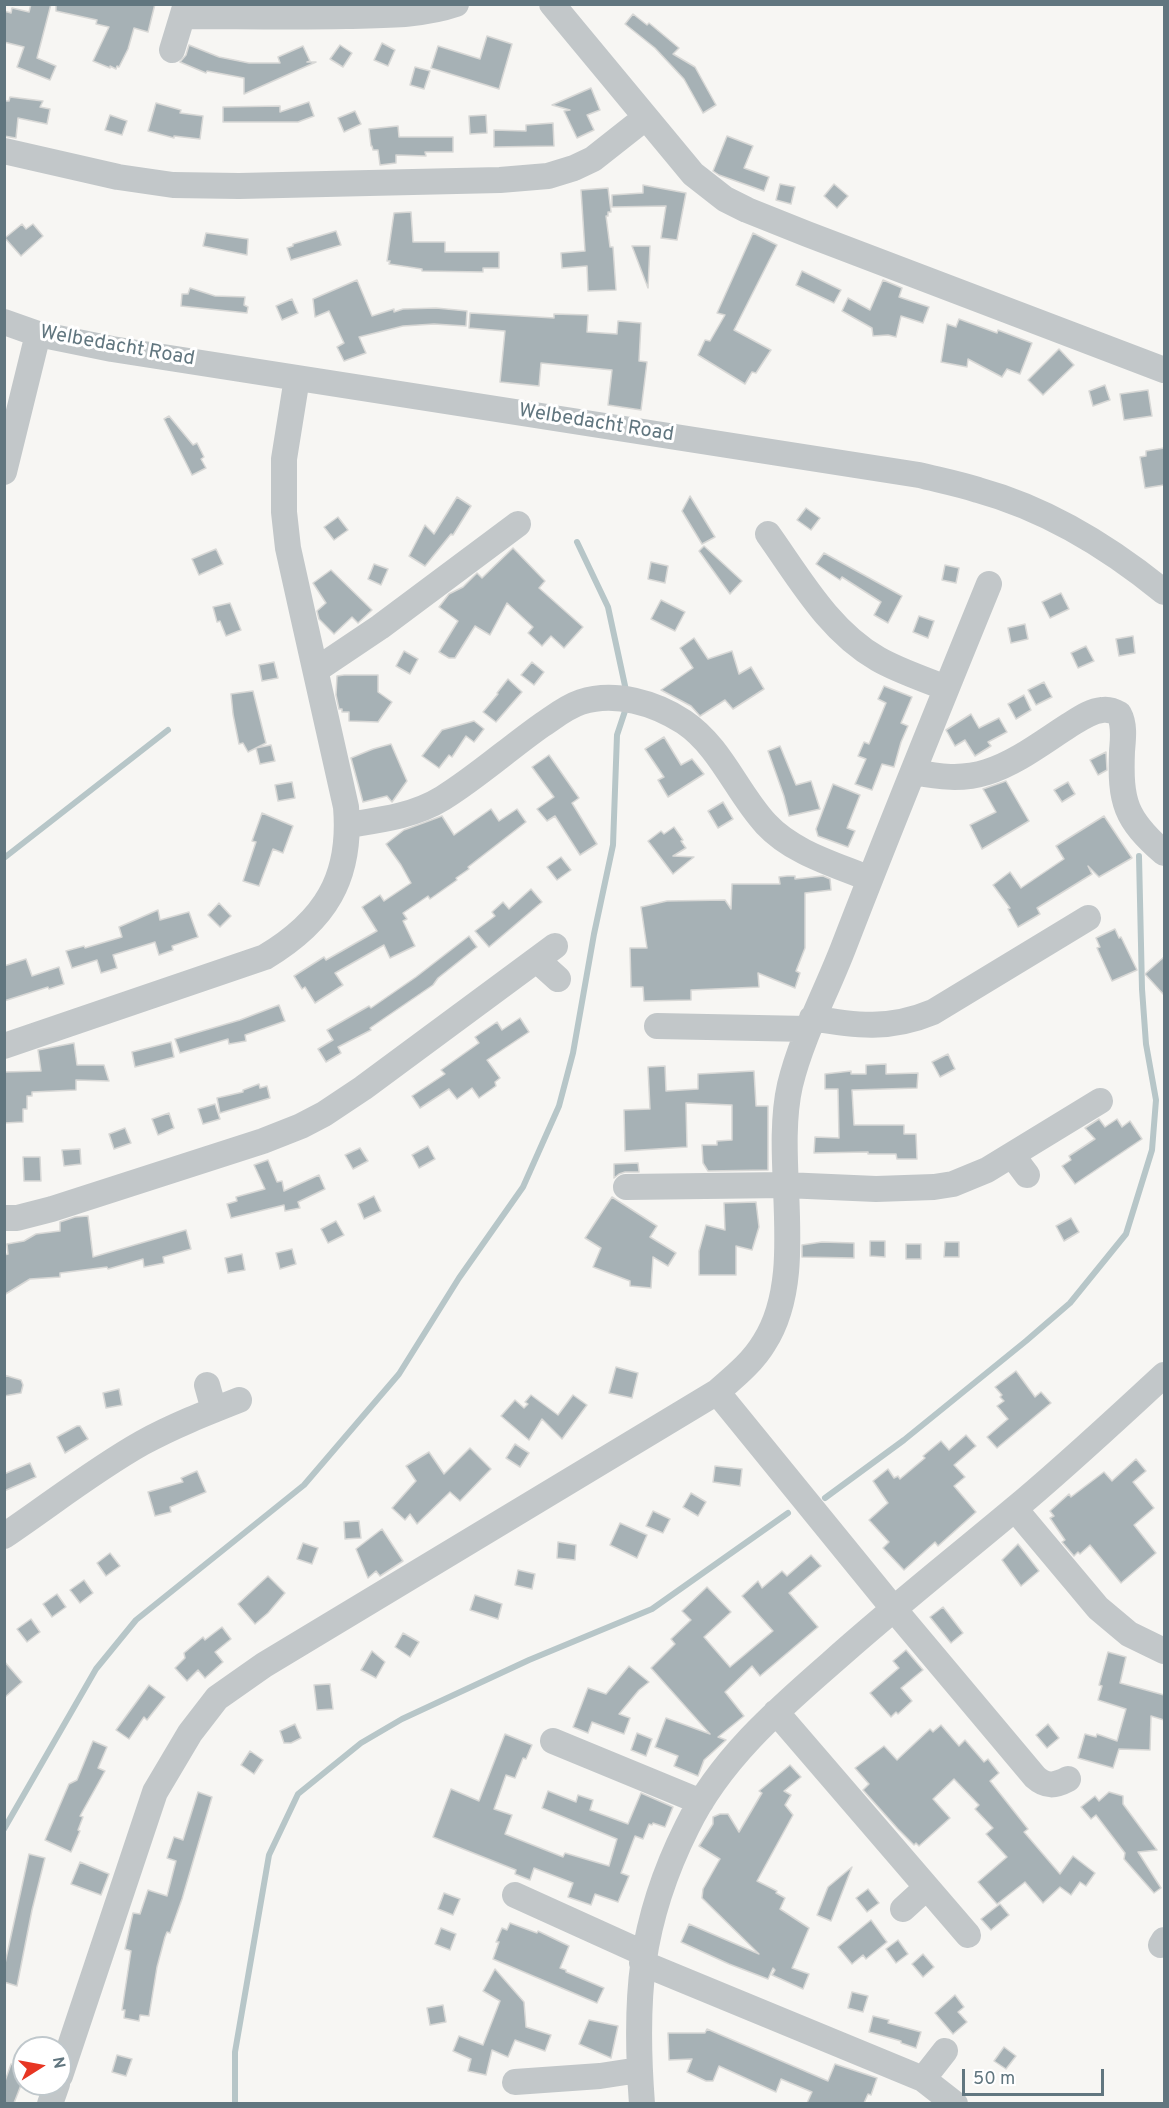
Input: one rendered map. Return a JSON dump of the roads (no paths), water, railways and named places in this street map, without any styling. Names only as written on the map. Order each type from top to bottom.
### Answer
[{"type":"street","points":[[172,50],[184,10],[292,17],[383,15],[416,12],[456,4]]},
{"type":"street","points":[[552,4],[693,174],[725,199],[747,210],[1164,370]]},
{"type":"street","points":[[4,151],[118,177],[173,185],[239,186],[510,180],[548,176],[574,168],[593,159],[645,118]]},
{"type":"street","name":"Welbedacht Road","points":[[4,322],[38,334],[112,349],[919,475],[1007,500],[1066,525],[1093,540],[1164,592]]},
{"type":"street","points":[[4,472],[38,334]]},
{"type":"street","points":[[4,1046],[251,963],[286,944],[319,915],[341,873],[348,825],[346,807],[288,548],[284,512],[284,459],[297,378]]},
{"type":"street","points":[[316,670],[381,627],[518,524]]},
{"type":"street","points":[[768,534],[828,618],[843,634],[879,660],[946,688]]},
{"type":"street","points":[[72,2040],[155,1792],[190,1733],[218,1698],[274,1658],[717,1392],[755,1357],[765,1342],[782,1302],[787,1209],[785,1185],[787,1102],[800,1050],[841,954],[989,584]]},
{"type":"street","points":[[348,825],[399,816],[431,805],[533,731],[572,706],[592,700],[625,699],[647,704],[670,714],[694,730],[710,746],[765,823],[788,843],[870,879]]},
{"type":"street","points":[[914,772],[957,778],[986,773],[1009,762],[1077,721],[1098,711],[1113,711],[1119,714],[1123,727],[1122,777],[1125,805],[1131,818],[1164,853]]},
{"type":"street","points":[[657,1026],[902,1023],[943,1006],[1088,918]]},
{"type":"street","points":[[4,1218],[17,1218],[52,1209],[263,1141],[301,1126],[363,1088],[546,953],[558,979]]},
{"type":"street","points":[[626,1187],[785,1185],[876,1189],[934,1187],[967,1179],[987,1170],[1100,1101]]},
{"type":"street","points":[[1012,1155],[1027,1175]]},
{"type":"street","points":[[642,2103],[637,2030],[643,1958],[648,1931],[668,1870],[701,1802],[731,1761],[776,1712],[893,1608],[1014,1509],[1164,1375]]},
{"type":"street","points":[[207,1385],[214,1410]]},
{"type":"street","points":[[717,1392],[893,1608],[1035,1777],[1039,1781],[1052,1785],[1060,1784],[1068,1779]]},
{"type":"street","points":[[4,1536],[114,1460],[164,1431],[239,1400]]},
{"type":"street","points":[[1014,1509],[1098,1608],[1129,1634],[1164,1651]]},
{"type":"street","points":[[776,1712],[968,1935]]},
{"type":"street","points":[[553,1741],[701,1802]]},
{"type":"street","points":[[903,1909],[926,1888]]},
{"type":"street","points":[[515,1895],[643,1958],[923,2079],[955,2103]]},
{"type":"street","points":[[923,2079],[945,2051]]},
{"type":"street","points":[[514,2082],[600,2076],[639,2070]]},
{"type":"waterway","points":[[577,542],[608,607],[627,695]]},
{"type":"waterway","points":[[4,1829],[96,1669],[136,1620],[304,1485],[399,1374],[459,1278],[523,1187],[559,1106],[573,1053],[594,934],[613,845],[617,735],[627,705]]},
{"type":"waterway","points":[[4,858],[168,730]]},
{"type":"waterway","points":[[825,1498],[904,1440],[1070,1303],[1126,1234],[1152,1150],[1156,1100],[1146,1044],[1142,989],[1139,856]]},
{"type":"waterway","points":[[235,2104],[235,2052],[269,1855],[298,1794],[361,1743],[402,1719],[529,1660],[652,1609],[788,1513]]}]
